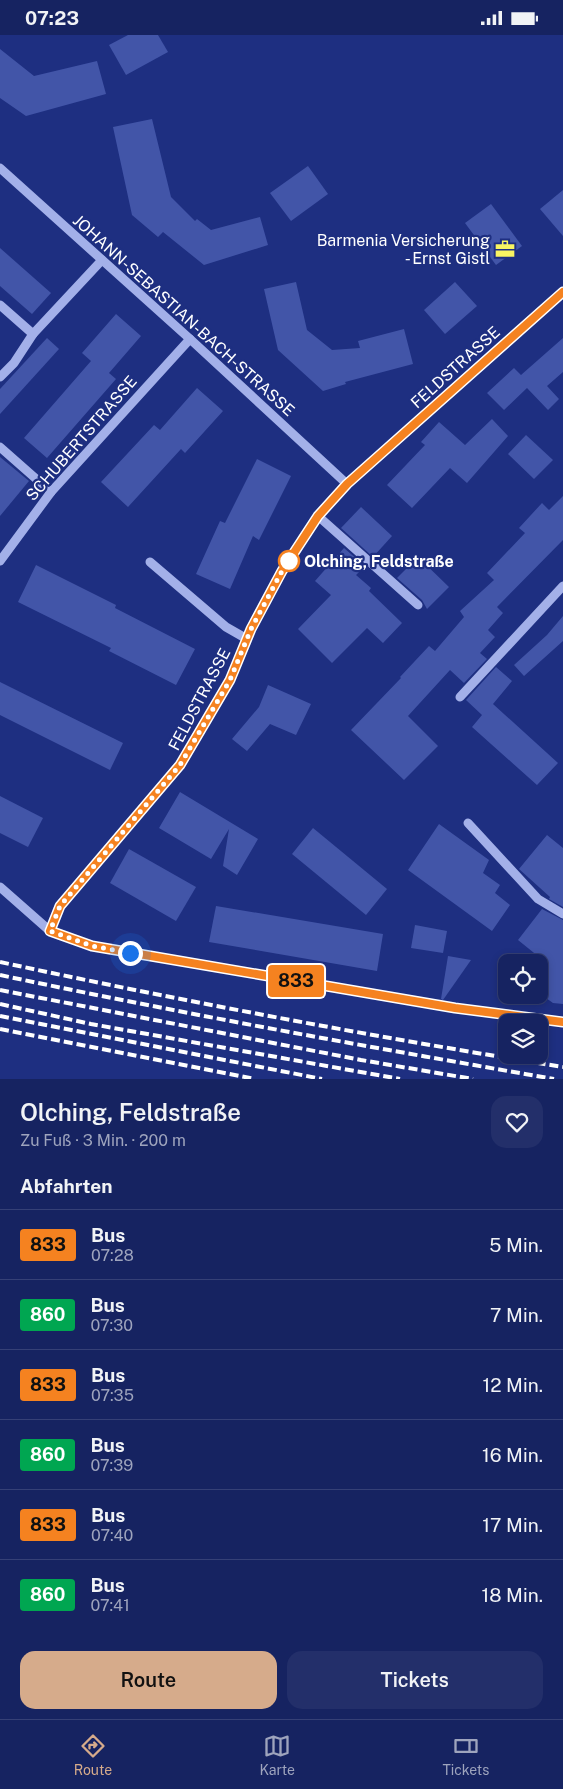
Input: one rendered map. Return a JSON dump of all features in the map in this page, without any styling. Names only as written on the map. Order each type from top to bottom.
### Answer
[{"type":"street","name":"JOHANN-SEBASTIAN-BACH-STRASSE","points":[[0,169],[190,339],[347,484]]},
{"type":"street","points":[[0,377],[14,363],[33,334],[102,260]]},
{"type":"street","name":"FELDSTRASSE","points":[[50,931],[60,906],[180,765],[230,680],[247,639],[282,571],[318,516],[347,484],[563,292]]},
{"type":"street","points":[[0,305],[33,334]]},
{"type":"street","name":"SCHUBERTSTRASSE","points":[[0,561],[51,492],[190,339]]},
{"type":"street","points":[[0,447],[51,492]]},
{"type":"street","points":[[318,516],[418,605]]},
{"type":"street","points":[[150,562],[226,627],[247,639]]},
{"type":"street","points":[[460,697],[563,586]]},
{"type":"street","points":[[468,823],[538,899],[563,914]]},
{"type":"street","points":[[0,887],[50,931],[92,946],[455,1008],[563,1022]]},
{"type":"building","points":[[128,35],[158,35],[168,52],[126,75],[109,45]]},
{"type":"building","points":[[0,49],[34,76],[97,61],[106,94],[26,116],[0,98]]},
{"type":"building","points":[[152,119],[171,197],[195,221],[197,219],[211,230],[260,217],[268,245],[204,265],[163,232],[158,237],[132,215],[113,127]]},
{"type":"building","points":[[308,166],[328,194],[291,221],[270,193]]},
{"type":"building","points":[[563,190],[563,236],[540,209]]},
{"type":"building","points":[[491,204],[522,246],[496,265],[465,223]]},
{"type":"building","points":[[0,248],[51,293],[32,314],[0,286]]},
{"type":"building","points":[[296,282],[307,330],[332,350],[360,348],[358,341],[404,329],[413,364],[345,382],[346,384],[323,391],[278,350],[264,289]]},
{"type":"building","points":[[455,282],[477,306],[445,334],[424,310]]},
{"type":"building","points":[[116,314],[141,336],[109,373],[116,379],[47,458],[24,438],[91,361],[82,353]]},
{"type":"building","points":[[47,338],[59,349],[0,414],[0,389]]},
{"type":"building","points":[[563,338],[563,372],[547,386],[559,399],[548,410],[527,388],[504,410],[487,393],[514,368],[521,375]]},
{"type":"building","points":[[197,388],[223,411],[185,453],[181,449],[128,507],[101,482],[154,425],[160,430]]},
{"type":"building","points":[[492,419],[508,436],[467,483],[450,468],[412,508],[387,485],[425,445],[421,442],[439,422],[465,445]]},
{"type":"building","points":[[526,435],[553,460],[534,479],[508,454]]},
{"type":"building","points":[[0,457],[29,481],[0,516]]},
{"type":"building","points":[[257,459],[291,476],[259,540],[253,536],[230,589],[196,574],[220,521],[225,523]]},
{"type":"building","points":[[563,496],[563,540],[497,607],[503,613],[488,630],[495,637],[480,653],[487,659],[464,683],[450,670],[408,716],[438,746],[404,780],[351,730],[429,646],[435,651],[464,617],[460,611],[494,580],[487,573],[525,533],[519,528],[542,503],[549,510]]},
{"type":"building","points":[[361,507],[392,536],[373,557],[341,528]]},
{"type":"building","points":[[344,548],[365,566],[356,575],[371,588],[369,591],[402,623],[383,643],[367,628],[332,663],[298,629],[331,595],[315,581]]},
{"type":"building","points":[[418,557],[449,587],[427,609],[422,600],[397,578]]},
{"type":"building","points":[[36,565],[116,605],[115,608],[195,649],[176,685],[109,651],[111,648],[18,602]]},
{"type":"building","points":[[563,616],[563,641],[524,676],[514,665],[547,635]]},
{"type":"building","points":[[496,667],[512,681],[493,704],[558,763],[537,785],[472,727],[482,715],[466,700]]},
{"type":"building","points":[[0,682],[123,743],[110,770],[0,715]]},
{"type":"building","points":[[268,685],[311,704],[296,735],[270,724],[247,751],[232,739],[259,707]]},
{"type":"building","points":[[180,792],[258,839],[237,875],[223,866],[229,829],[211,859],[159,828]]},
{"type":"building","points":[[0,796],[43,818],[28,847],[0,833]]},
{"type":"building","points":[[439,824],[489,860],[483,873],[500,885],[495,893],[510,905],[492,931],[408,870]]},
{"type":"building","points":[[313,828],[387,889],[366,915],[292,854]]},
{"type":"building","points":[[547,835],[563,848],[563,907],[549,899],[550,897],[519,869]]},
{"type":"building","points":[[129,849],[196,887],[176,921],[110,883]]},
{"type":"building","points":[[216,906],[383,934],[377,971],[209,942]]},
{"type":"building","points":[[542,909],[563,920],[563,1004],[553,1003],[548,999],[548,954],[535,954],[518,940]]},
{"type":"building","points":[[415,925],[447,931],[443,953],[411,948]]},
{"type":"building","points":[[448,956],[471,960],[443,1000],[441,999]]},
{"type":"railway","points":[[0,962],[281,1018],[563,1067]]},
{"type":"railway","points":[[0,975],[277,1030],[554,1079]]},
{"type":"railway","points":[[0,990],[361,1060],[473,1079]]},
{"type":"railway","points":[[0,1004],[91,1024],[400,1079]]},
{"type":"railway","points":[[0,1016],[322,1079]]},
{"type":"railway","points":[[0,1029],[255,1079]]},
{"type":"bus line","name":"833","points":[[563,292],[347,484],[318,516],[282,571],[251,629],[230,680],[180,765],[60,906],[50,931],[92,946],[455,1008],[563,1022]]},
{"type":"place","name":"Barmenia Versicherung - Ernst Gistl","points":[[505,249]]},
{"type":"place","name":"Olching, Feldstraße","points":[[289,561]]},
{"type":"route","points":[[130,953],[92,946],[50,931],[60,906],[180,765],[230,680],[251,629],[292,556],[289,561]]}]
